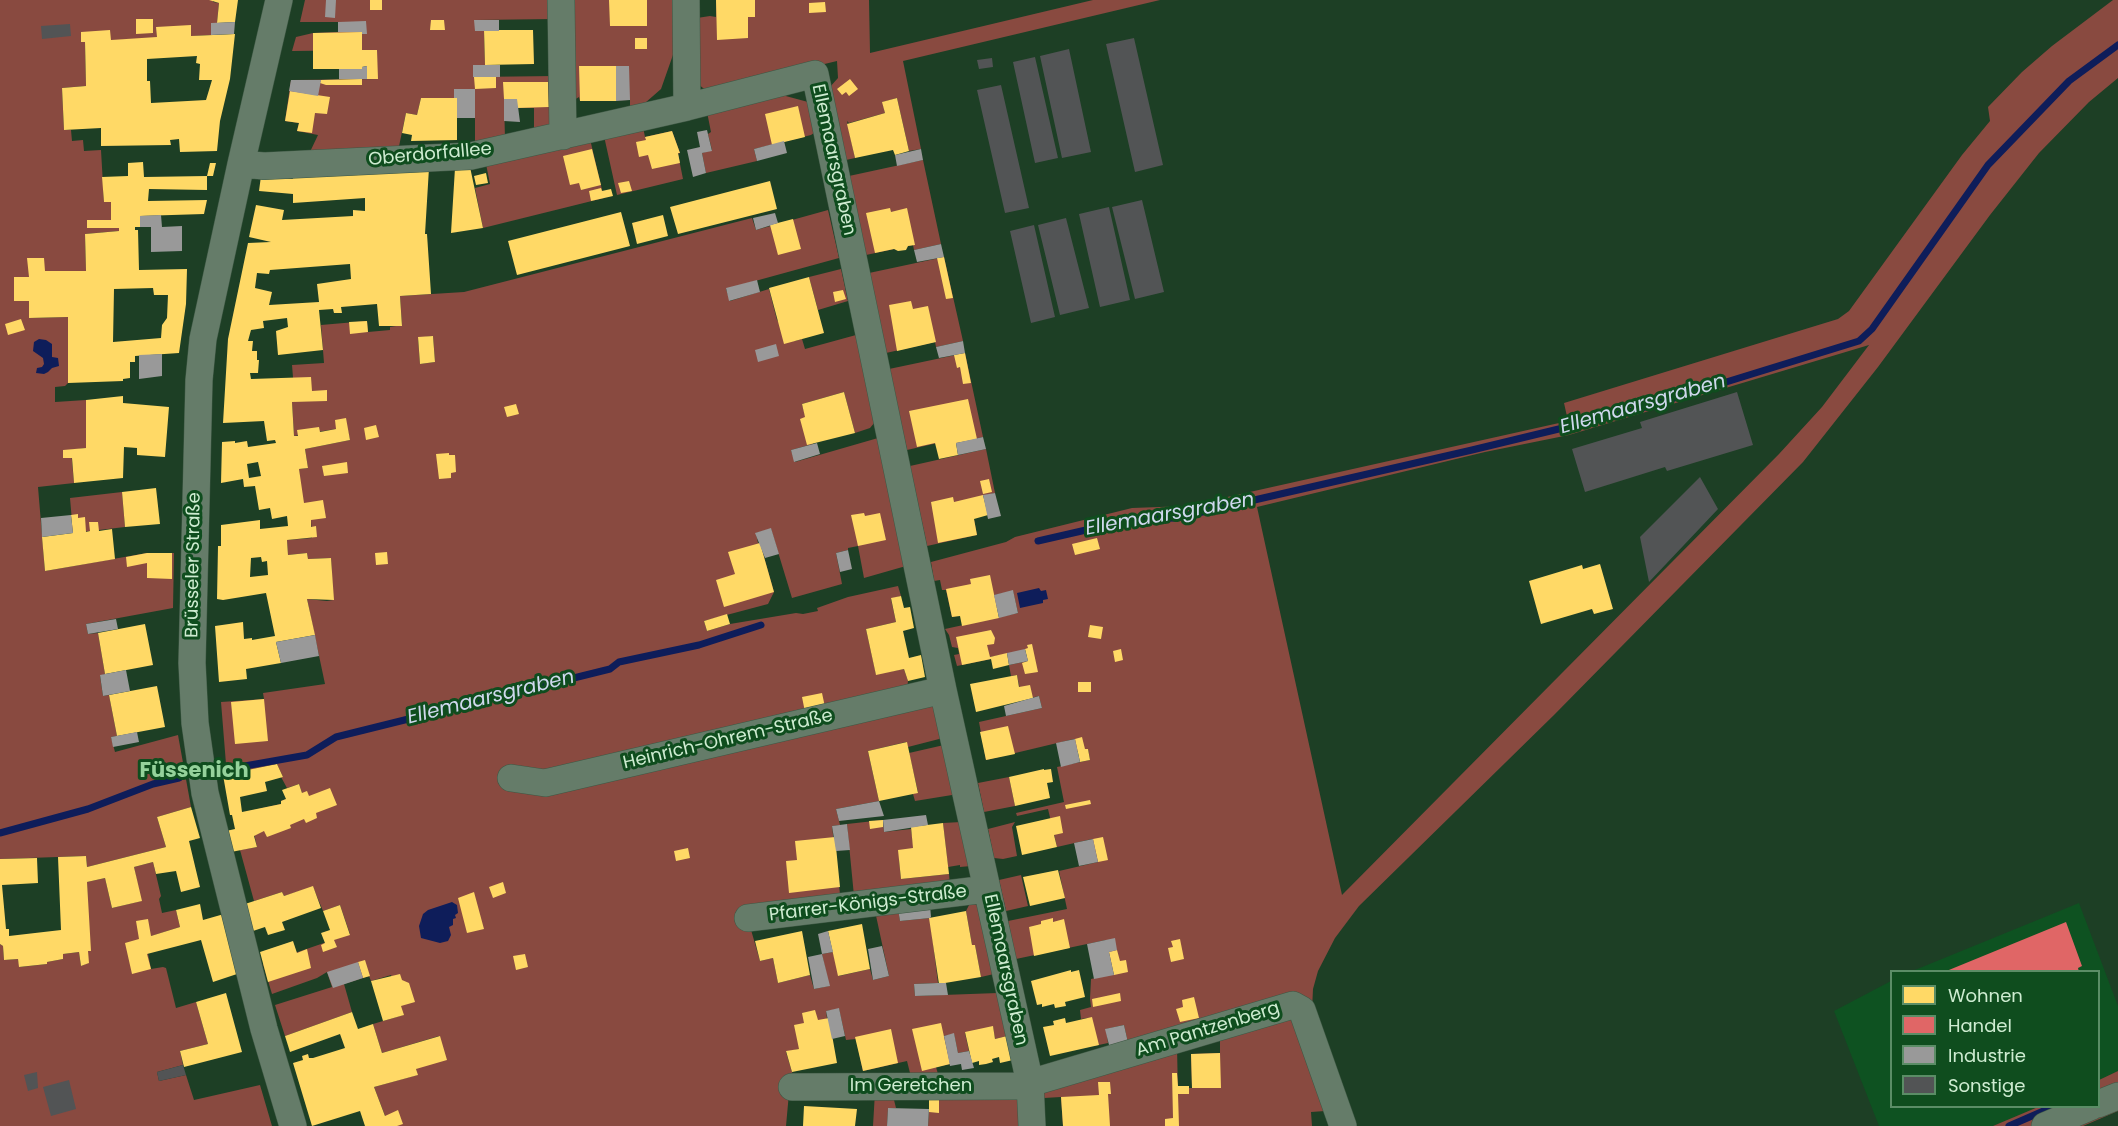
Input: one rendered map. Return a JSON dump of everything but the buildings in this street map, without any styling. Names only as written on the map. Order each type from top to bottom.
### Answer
[{"type":"street","name":"Brüsseler Straße","points":[[279,0],[206,320],[199,380],[192,663],[200,762],[216,840],[264,1029],[293,1126]]},
{"type":"street","points":[[561,0],[562,136]]},
{"type":"street","points":[[686,0],[687,107]]},
{"type":"street","name":"Oberdorfallee","points":[[241,164],[264,166],[471,156],[687,107],[815,74]]},
{"type":"street","name":"Ellemaarsgraben","points":[[815,74],[943,690],[1030,1083],[1032,1126]]},
{"type":"street","name":"Heinrich-Ohrem-Straße","points":[[511,778],[545,783],[943,690]]},
{"type":"street","name":"Pfarrer-Königs-Straße","points":[[748,918],[987,889]]},
{"type":"street","name":"Am Pantzenberg","points":[[1030,1083],[1293,1005],[1302,1010],[1343,1126]]},
{"type":"street","name":"Im Geretchen","points":[[792,1087],[1016,1086],[1030,1083]]},
{"type":"street","points":[[2100,1103],[2118,1096]]},
{"type":"street","points":[[2045,1126],[2090,1108]]},
{"type":"shaded area","points":[[0,0],[213,0],[219,3],[217,23],[211,23],[211,35],[85,42],[86,86],[62,88],[64,130],[71,130],[72,141],[83,140],[84,151],[101,150],[104,202],[111,202],[111,220],[87,220],[87,228],[119,228],[119,231],[85,234],[86,271],[29,272],[29,277],[14,277],[14,301],[29,301],[29,318],[68,317],[68,383],[65,386],[55,387],[55,402],[86,400],[86,448],[71,450],[74,483],[38,487],[45,571],[147,553],[174,553],[173,608],[86,624],[88,634],[98,633],[105,674],[100,676],[103,696],[109,695],[117,736],[111,737],[115,752],[178,735],[191,807],[157,817],[166,847],[87,867],[86,856],[0,859]]},
{"type":"shaded area","points":[[305,0],[554,0],[554,19],[475,20],[475,31],[484,30],[485,65],[473,65],[473,77],[555,76],[550,126],[534,132],[534,108],[517,108],[517,99],[504,99],[505,139],[475,146],[475,89],[455,89],[454,98],[421,98],[417,115],[406,113],[398,151],[309,154],[318,135],[297,131],[299,123],[285,121],[291,80],[377,79],[377,50],[292,51],[296,37],[313,33],[338,32],[338,22],[300,22]]},
{"type":"shaded area","points":[[568,0],[675,0],[674,52],[661,89],[645,103],[630,109],[630,100],[580,101],[579,97],[569,103]]},
{"type":"shaded area","points":[[716,0],[869,0],[870,53],[1093,0],[1160,0],[903,61],[921,149],[909,151],[897,98],[883,102],[885,113],[849,123],[847,121],[855,158],[846,160],[829,88],[838,78],[837,61],[708,92],[698,84],[697,18],[716,17]]},
{"type":"shaded area","points":[[2113,0],[2118,0],[2118,78],[2089,102],[2039,153],[1990,215],[1878,367],[1803,462],[1554,715],[1359,906],[1335,938],[1318,971],[1313,989],[1312,1010],[1325,1111],[1311,1112],[1312,1126],[1063,1126],[1061,1097],[1044,1098],[1044,1091],[1177,1047],[1178,1094],[1189,1094],[1189,1088],[1192,1088],[1191,1054],[1220,1053],[1220,1035],[1129,1047],[1124,1025],[1106,1029],[1108,1043],[1094,1046],[1087,1018],[1081,1019],[1080,1010],[1091,1007],[1091,979],[1114,974],[1106,940],[1016,959],[1008,921],[1067,909],[1059,871],[1098,862],[1092,839],[1057,847],[1048,809],[1017,816],[1016,813],[1064,802],[1057,767],[1090,760],[1088,749],[1077,751],[1074,739],[986,760],[979,722],[1042,708],[1039,696],[1022,700],[1017,675],[1011,676],[1009,665],[1028,661],[1026,650],[957,666],[954,655],[959,654],[958,648],[952,647],[945,629],[1018,613],[1013,591],[995,595],[997,607],[952,617],[946,590],[942,590],[940,580],[934,581],[931,562],[1006,542],[1015,537],[1132,508],[1187,506],[1568,421],[1564,403],[1838,319],[1849,311],[1962,155],[1990,121],[1988,107],[2022,72]],"holes":[[[1869,345],[1822,407],[1779,454],[1342,895],[1257,507],[1485,452],[1569,435]]]},
{"type":"shaded area","points":[[782,95],[808,102],[815,132],[811,135],[754,149],[757,161],[706,173],[702,153],[712,150],[708,134],[711,132],[707,112]]},
{"type":"shaded area","points":[[643,127],[645,137],[672,131],[680,153],[678,154],[683,179],[617,195],[604,136]]},
{"type":"shaded area","points":[[590,139],[604,198],[483,228],[475,188],[490,184],[486,164]]},
{"type":"shaded area","points":[[923,160],[941,244],[914,250],[913,245],[866,255],[849,176]]},
{"type":"shaded area","points":[[828,210],[839,258],[726,289],[730,301],[769,289],[777,320],[795,341],[802,339],[805,349],[856,335],[875,422],[870,428],[855,433],[844,392],[802,404],[813,444],[791,450],[795,462],[878,438],[906,566],[864,578],[858,546],[848,548],[848,550],[836,553],[842,584],[792,598],[771,529],[756,533],[774,592],[768,604],[704,621],[707,631],[730,624],[818,611],[817,608],[848,597],[898,586],[901,596],[891,599],[896,622],[866,629],[876,674],[904,669],[908,681],[907,690],[921,688],[929,675],[943,738],[908,747],[906,742],[868,751],[879,801],[836,809],[840,825],[832,826],[840,894],[745,909],[760,961],[773,958],[778,983],[810,975],[814,989],[829,986],[822,954],[833,952],[839,976],[870,969],[873,980],[889,976],[875,911],[898,909],[900,921],[930,918],[938,983],[914,984],[915,996],[998,993],[1007,1036],[995,1039],[993,1027],[965,1033],[969,1051],[958,1053],[954,1034],[944,1036],[950,1064],[936,1067],[940,1081],[912,1081],[907,1061],[863,1071],[856,1039],[846,1040],[839,1009],[826,1011],[827,1018],[799,1049],[786,1052],[795,1082],[789,1093],[786,1126],[389,1126],[374,1087],[417,1075],[416,1069],[439,1036],[382,1053],[373,1024],[403,1015],[391,975],[371,981],[369,976],[344,984],[352,1012],[285,1036],[275,1005],[332,987],[327,972],[317,978],[272,994],[263,964],[350,934],[340,905],[323,911],[313,887],[284,896],[282,892],[254,901],[240,850],[257,847],[249,811],[281,804],[281,801],[302,793],[299,784],[287,788],[277,764],[223,775],[221,765],[226,764],[221,702],[264,699],[263,693],[325,684],[307,599],[333,600],[331,558],[308,559],[307,553],[288,555],[287,540],[312,538],[311,520],[301,521],[299,469],[308,468],[305,449],[350,440],[347,427],[294,436],[292,402],[295,402],[292,365],[324,363],[321,325],[367,321],[368,332],[390,330],[390,327],[402,325],[400,296],[464,292],[752,218],[756,230]],"holes":[[[433,336],[435,362],[420,364],[418,338]]]},
{"type":"shaded area","points":[[944,257],[963,341],[936,347],[935,342],[886,353],[869,273]]},
{"type":"shaded area","points":[[841,269],[848,301],[818,310],[809,277]]},
{"type":"shaded area","points":[[39,339],[52,344],[52,357],[58,358],[59,366],[44,374],[36,373],[37,368],[44,364],[43,358],[33,351],[34,342]]},
{"type":"shaded area","points":[[965,353],[983,437],[956,443],[955,439],[907,450],[889,369]]},
{"type":"shaded area","points":[[986,449],[995,493],[970,499],[977,535],[927,546],[910,466]]},
{"type":"shaded area","points":[[122,492],[125,527],[73,533],[70,498]]},
{"type":"shaded area","points":[[1039,588],[1041,591],[1046,590],[1048,599],[1043,600],[1043,603],[1020,608],[1017,593]]},
{"type":"shaded area","points":[[944,745],[954,792],[952,795],[915,801],[913,794],[918,792],[909,753]]},
{"type":"shaded area","points":[[1009,777],[1015,806],[984,812],[978,783]]},
{"type":"shaded area","points":[[883,820],[884,832],[911,829],[915,857],[899,859],[901,879],[949,874],[950,885],[854,896],[847,824]]},
{"type":"shaded area","points":[[961,822],[971,866],[948,867],[943,823]]},
{"type":"shaded area","points":[[1015,822],[1012,827],[1017,856],[994,858],[988,829]]},
{"type":"shaded area","points":[[153,862],[161,896],[159,899],[162,913],[176,910],[180,927],[145,938],[151,969],[166,968],[176,1008],[196,1002],[208,1044],[180,1051],[183,1065],[157,1072],[159,1081],[186,1075],[194,1100],[260,1085],[272,1126],[0,1126],[0,944],[3,946],[4,960],[18,959],[20,967],[47,964],[47,962],[63,959],[63,954],[79,952],[81,966],[88,963],[87,882],[105,878],[112,908],[141,901],[134,867]]},
{"type":"shaded area","points":[[1021,875],[1028,906],[1006,911],[999,880]]},
{"type":"shaded area","points":[[971,901],[980,907],[994,974],[981,977],[966,911]]},
{"type":"shaded area","points":[[452,902],[457,905],[458,913],[453,919],[453,925],[449,927],[451,935],[448,941],[440,943],[421,938],[419,926],[423,914]]},
{"type":"shaded area","points":[[2079,903],[2118,1006],[2118,1071],[2100,1080],[2100,970],[1915,970]]},
{"type":"shaded area","points":[[1890,982],[1890,1108],[2036,1108],[1993,1126],[1879,1126],[1834,1011]]},
{"type":"shaded area","points":[[2118,1071],[2118,1111],[2083,1126],[1993,1126],[2036,1108],[2100,1108],[2100,1080]]},
{"type":"shaded area","points":[[875,1092],[892,1092],[896,1108],[888,1108],[887,1126],[873,1126]]},
{"type":"shaded area","points":[[930,1092],[1019,1097],[1019,1126],[928,1126]]},
{"type":"waterway","name":"Ellemaarsgraben","points":[[1038,541],[1134,519],[1176,518],[1629,412],[1859,341],[1872,329],[1988,165],[2069,81],[2118,45]]},
{"type":"waterway","name":"Ellemaarsgraben","points":[[222,770],[307,755],[336,737],[610,669],[619,662],[699,645],[761,625]]},
{"type":"waterway","name":"Ellemaarsgraben","points":[[0,833],[88,809],[153,784],[179,778]]},
{"type":"waterway","points":[[2009,1126],[2050,1108]]},
{"type":"district","name":"Füssenich","points":[[194,772]]}]
